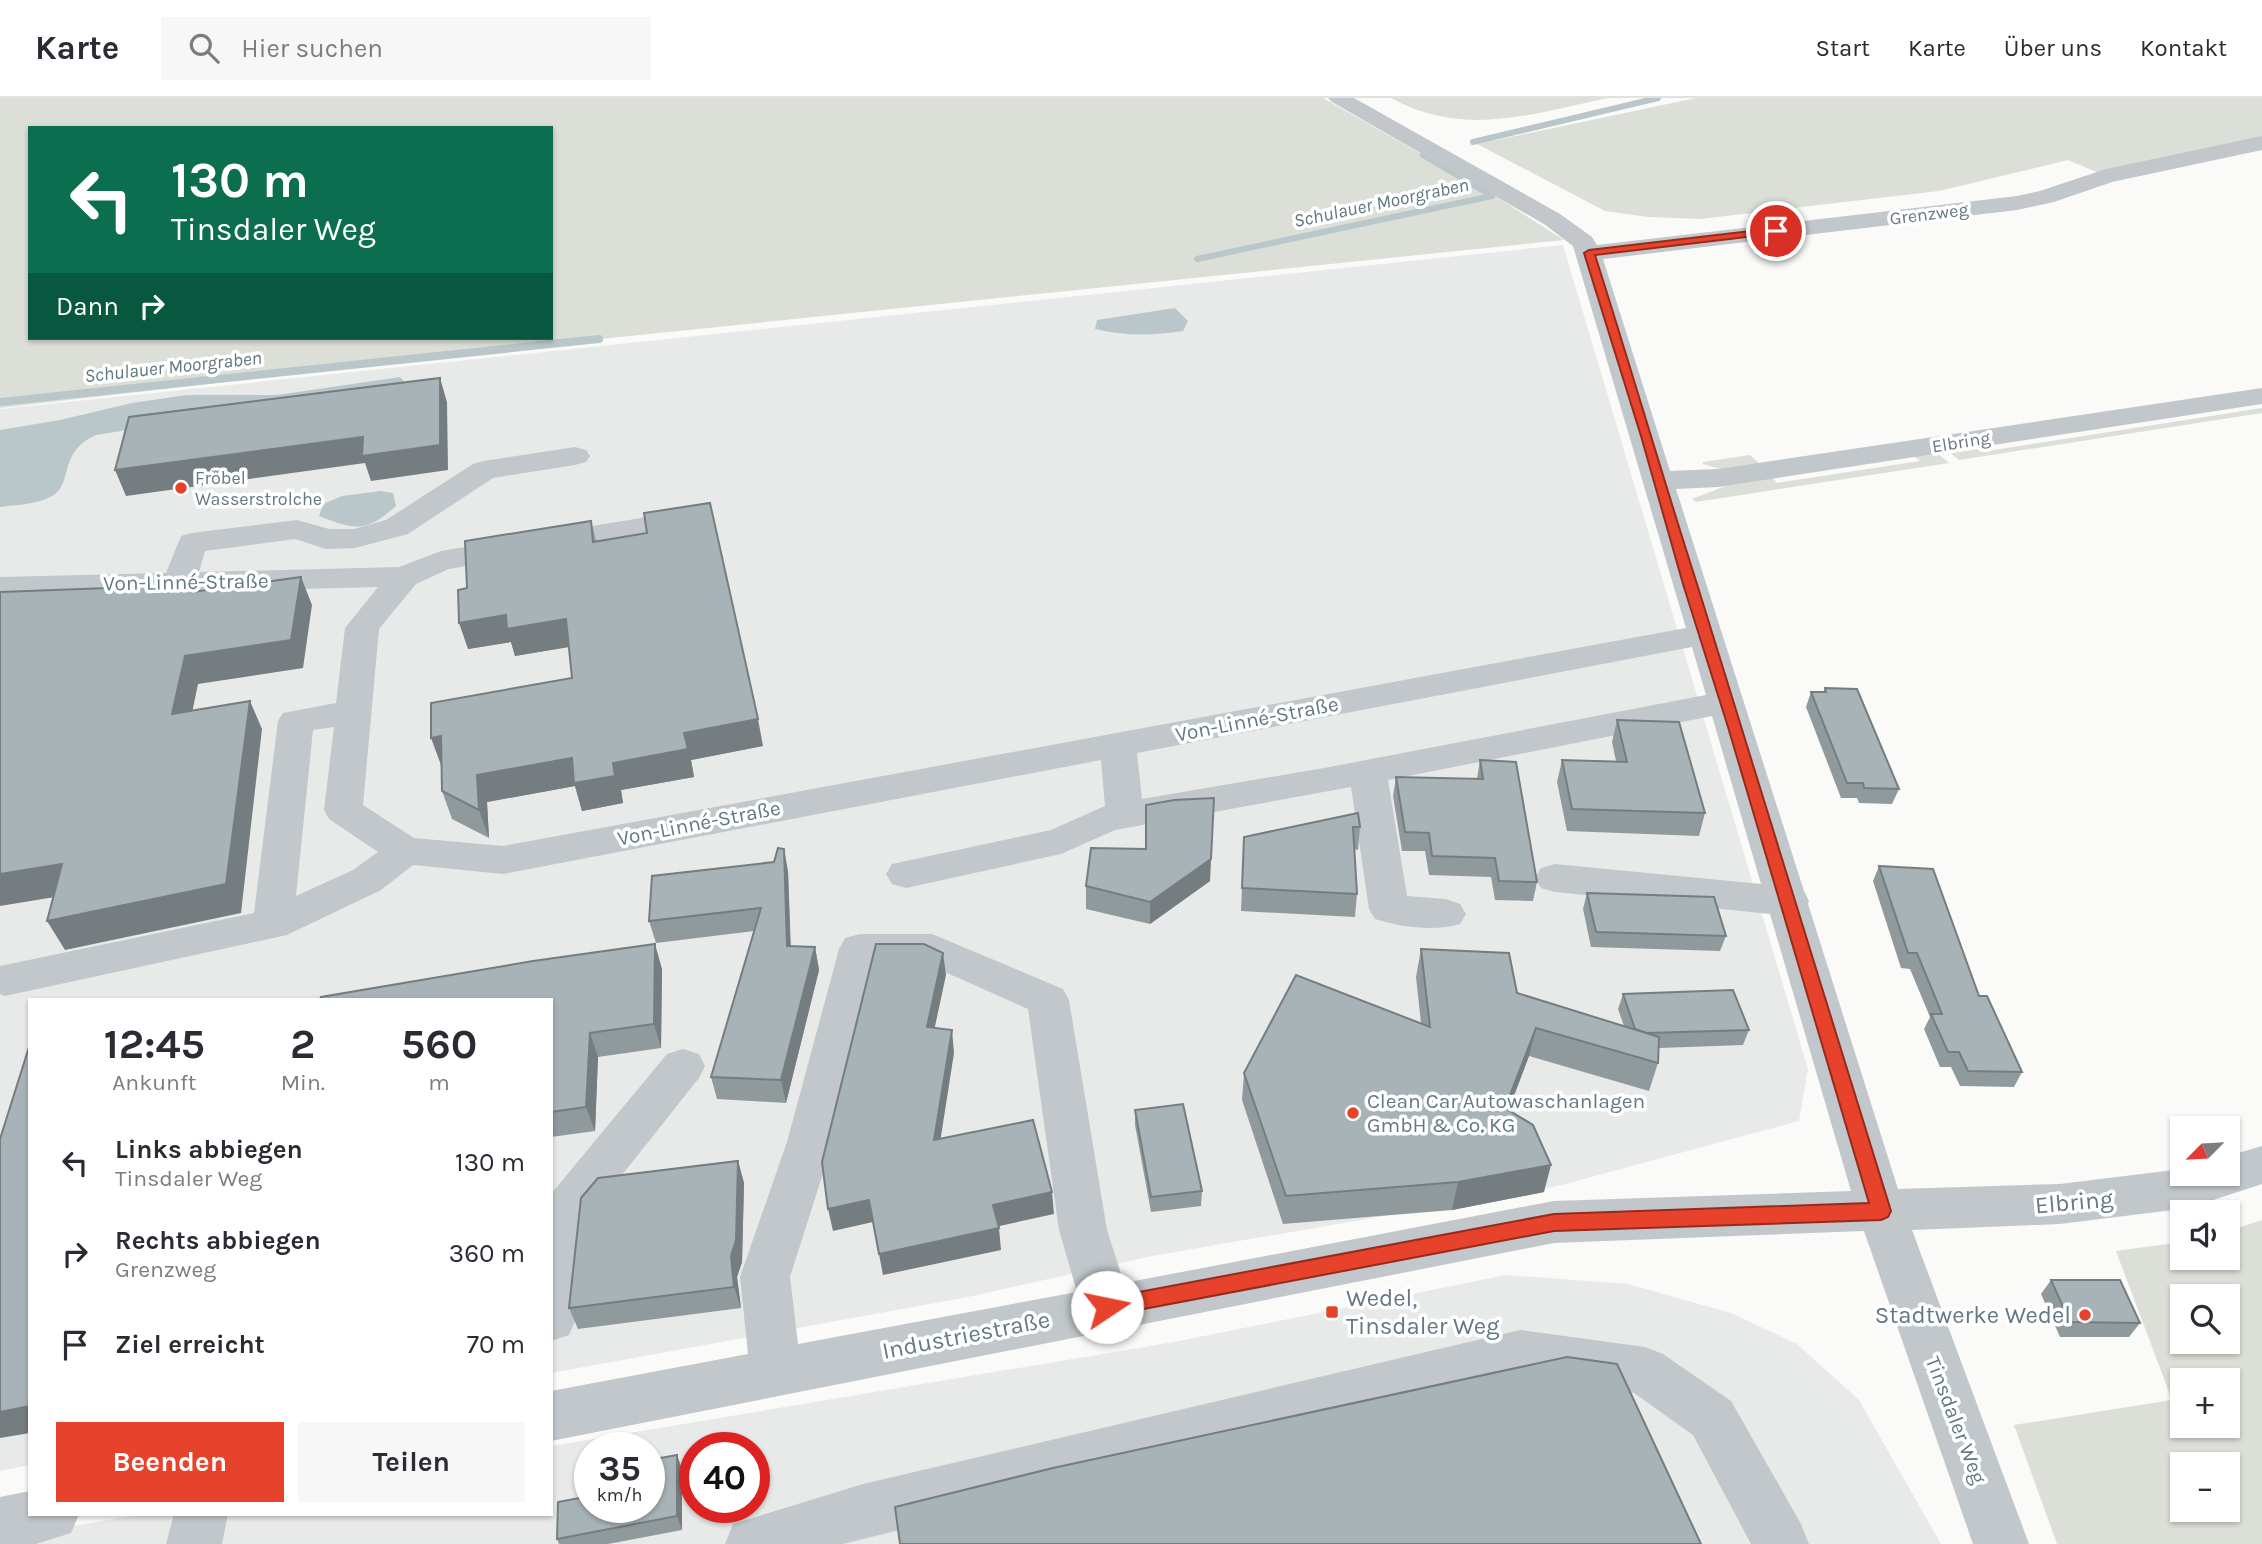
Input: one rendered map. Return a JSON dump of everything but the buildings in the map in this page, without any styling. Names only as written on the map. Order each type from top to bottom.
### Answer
[{"type":"street","points":[[1339,98],[1552,219],[1583,242],[1589,253]]},
{"type":"street","name":"Grenzweg","points":[[1589,253],[2017,203],[2046,197],[2106,176],[2262,143]]},
{"type":"street","name":"Tinsdaler Weg","points":[[1589,253],[1789,901],[1881,1211],[2001,1544]]},
{"type":"street","name":"Elbring","points":[[1660,480],[1718,478],[2262,396]]},
{"type":"street","points":[[179,582],[191,543],[297,529],[326,539],[355,538],[397,527],[484,470],[575,456]]},
{"type":"street","points":[[404,577],[441,561],[647,526]]},
{"type":"street","name":"Von-Linné-Straße","points":[[0,587],[404,577]]},
{"type":"street","name":"Von-Linné-Straße","points":[[404,577],[362,628],[343,810],[405,851],[503,860],[1707,634]]},
{"type":"street","points":[[906,874],[1060,841],[1105,819],[1368,772],[1728,702]]},
{"type":"street","points":[[273,924],[296,721],[354,712]]},
{"type":"street","points":[[1118,745],[1125,815]]},
{"type":"street","points":[[1368,772],[1389,909],[1446,914]]},
{"type":"street","points":[[5,981],[273,924],[367,880],[405,851]]},
{"type":"street","points":[[1555,878],[1789,901]]},
{"type":"street","points":[[776,1372],[765,1277],[810,1142],[860,949],[932,948],[1048,1000],[1083,1230],[1107,1307]]},
{"type":"street","points":[[553,1304],[564,1213],[683,1066]]},
{"type":"street","name":"Elbring","points":[[1881,1211],[2060,1204],[2130,1197],[2189,1188],[2262,1165]]},
{"type":"street","name":"Industriestraße","points":[[553,1416],[1554,1222],[1881,1211]]},
{"type":"street","points":[[753,1544],[863,1511],[1520,1353],[1645,1371],[1712,1418],[1781,1544]]},
{"type":"street","points":[[0,1524],[42,1516]]},
{"type":"street","points":[[194,1544],[201,1516]]},
{"type":"shaded area","points":[[0,98],[1323,98],[1492,194],[1564,240],[600,339],[0,408]]},
{"type":"shaded area","points":[[1391,98],[1608,98],[1525,116],[1471,120],[1418,110]]},
{"type":"shaded area","points":[[1696,98],[2262,98],[2262,143],[2106,176],[2068,160],[1939,191],[1700,219],[1648,217],[1605,211],[1477,144]]},
{"type":"shaded area","points":[[1563,245],[1808,1069],[1799,1121],[1558,1186],[1152,1256],[968,1297],[553,1373],[553,998],[28,998],[28,1465],[0,1471],[0,409]]},
{"type":"shaded area","points":[[1175,308],[1188,321],[1183,331],[1139,334],[1095,329],[1097,320]]},
{"type":"shaded area","points":[[400,377],[408,386],[96,435],[76,450],[63,483],[54,495],[35,502],[0,507],[0,430],[60,420],[132,403],[187,395],[277,395]]},
{"type":"shaded area","points":[[2262,408],[2262,413],[1959,460],[1948,451],[1973,447],[1981,452]]},
{"type":"shaded area","points":[[1937,453],[1949,463],[1696,502],[1692,499],[1728,485],[1772,477],[1777,483],[1920,461],[1914,456]]},
{"type":"shaded area","points":[[1750,455],[1760,464],[1720,469],[1703,464],[1703,462]]},
{"type":"shaded area","points":[[381,491],[393,493],[396,506],[368,525],[351,526],[319,516],[323,504],[342,496]]},
{"type":"shaded area","points":[[2262,1220],[2262,1544],[2057,1544],[2014,1425],[2170,1400],[2170,1438],[2240,1438],[2240,1368],[2170,1368],[2170,1395],[2116,1251],[2170,1244],[2170,1270],[2240,1270],[2240,1227]]},
{"type":"shaded area","points":[[1506,1275],[1628,1284],[1731,1313],[1797,1344],[1859,1400],[1941,1544],[0,1544],[0,1538],[132,1516],[553,1516],[553,1446],[574,1442],[574,1523],[665,1523],[665,1432],[635,1432],[1174,1342]]},
{"type":"waterway","name":"Schulauer Moorgraben","points":[[1473,142],[1658,98]]},
{"type":"waterway","name":"Schulauer Moorgraben","points":[[1197,259],[1492,196],[1423,155]]},
{"type":"waterway","name":"Schulauer Moorgraben","points":[[0,402],[599,339]]},
{"type":"waterway","name":"Schulauer Moorgraben","points":[[582,341],[600,339]]},
{"type":"place","name":"Fröbel Wasserstrolche","points":[[181,488]]},
{"type":"place","name":"Clean Car Autowaschanlagen GmbH & Co. KG","points":[[1353,1113]]},
{"type":"place","name":"Wedel, Tinsdaler Weg","points":[[1332,1312]]},
{"type":"place","name":"Stadtwerke Wedel","points":[[2085,1315]]},
{"type":"route","points":[[1107,1307],[1554,1222],[1881,1211],[1736,727],[1589,253],[1776,231]]}]
